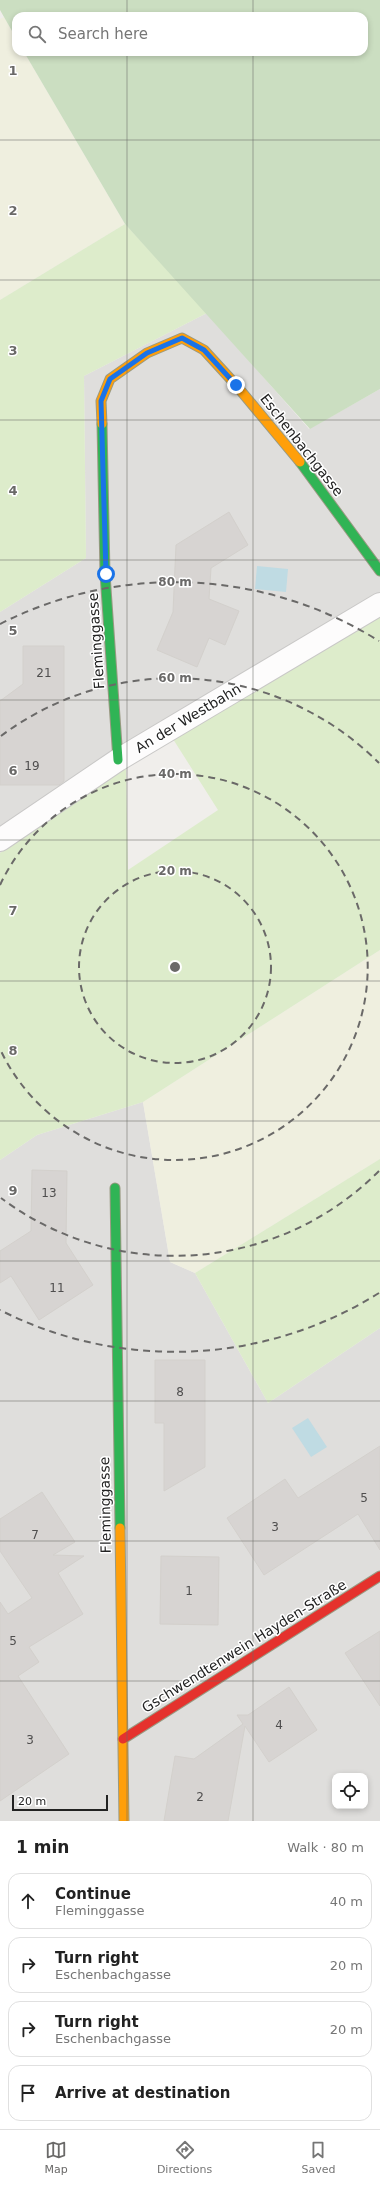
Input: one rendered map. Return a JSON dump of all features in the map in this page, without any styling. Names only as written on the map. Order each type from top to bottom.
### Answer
[{"type":"street","name":"Eschenbachgasse","points":[[101,401],[110,379],[147,353],[182,338],[204,350],[294,454],[380,571]]},
{"type":"street","name":"Fleminggasse","points":[[101,401],[106,574],[118,760]]},
{"type":"street","name":"An der Westbahn","points":[[0,840],[118,760],[380,604]]},
{"type":"street","name":"Fleminggasse","points":[[115,1188],[124,1821]]},
{"type":"street","name":"Gschwendtenwein Hayden-Straße","points":[[123,1739],[380,1576]]},
{"type":"shaded area","points":[[207,313],[309,429],[380,389],[380,616],[126,767],[0,853],[0,612],[86,558],[84,376]]},
{"type":"shaded area","points":[[143,1102],[170,1262],[195,1273],[268,1403],[380,1328],[380,1821],[0,1821],[0,1160],[37,1135]]},
{"type":"green space","points":[[0,0],[380,0],[380,389],[310,429],[125,224],[26,56],[368,56],[368,12],[12,12],[12,31],[0,10]]},
{"type":"green space","points":[[4,17],[12,31],[12,56],[26,56],[125,224],[0,300],[0,19]]},
{"type":"green space","points":[[125,224],[207,313],[84,376],[86,558],[0,612],[0,300]]},
{"type":"green space","points":[[380,616],[380,950],[143,1102],[37,1135],[0,1160],[0,853],[126,767],[128,870],[218,810],[173,739]]},
{"type":"green space","points":[[380,950],[380,1159],[195,1273],[170,1262],[143,1102]]},
{"type":"green space","points":[[380,1159],[380,1328],[268,1403],[195,1273]]},
{"type":"water","points":[[257,566],[288,569],[286,592],[255,589]]},
{"type":"water","points":[[308,1418],[327,1447],[311,1457],[292,1428]]},
{"type":"building","points":[[229,512],[248,545],[211,568],[209,599],[239,611],[225,645],[209,638],[197,667],[157,650],[173,612],[176,545]]},
{"type":"building","points":[[23,646],[64,646],[64,781],[59,785],[0,785],[0,701],[23,684]]},
{"type":"building","points":[[32,1170],[67,1171],[66,1243],[93,1285],[39,1320],[11,1276],[0,1283],[0,1251],[31,1231]]},
{"type":"building","points":[[155,1360],[205,1360],[205,1467],[164,1491],[164,1423],[155,1423]]},
{"type":"building","points":[[380,1446],[380,1550],[358,1514],[264,1575],[227,1518],[285,1479],[298,1498]]},
{"type":"building","points":[[42,1492],[75,1542],[53,1555],[84,1556],[58,1573],[83,1614],[29,1647],[39,1662],[18,1676],[69,1754],[0,1801],[0,1602],[8,1614],[32,1598],[0,1551],[0,1519]]},
{"type":"building","points":[[161,1556],[219,1557],[218,1625],[160,1624]]},
{"type":"building","points":[[380,1631],[380,1706],[345,1653]]},
{"type":"building","points":[[289,1687],[317,1730],[269,1762],[245,1726],[228,1821],[164,1821],[175,1756],[194,1759],[243,1724],[237,1715],[248,1715]]},
{"type":"traffic: fast","points":[[102,424],[105,574],[118,760]]},
{"type":"traffic: fast","points":[[300,462],[380,571]]},
{"type":"traffic: fast","points":[[115,1188],[120,1528]]},
{"type":"traffic: slow","points":[[102,424],[101,401],[110,379],[147,353],[182,338],[204,350],[236,385],[300,462]]},
{"type":"traffic: slow","points":[[120,1528],[124,1821]]},
{"type":"traffic: jam","points":[[123,1739],[380,1576]]},
{"type":"route","points":[[106,574],[101,401],[110,379],[147,353],[182,338],[204,350],[236,385]]}]
